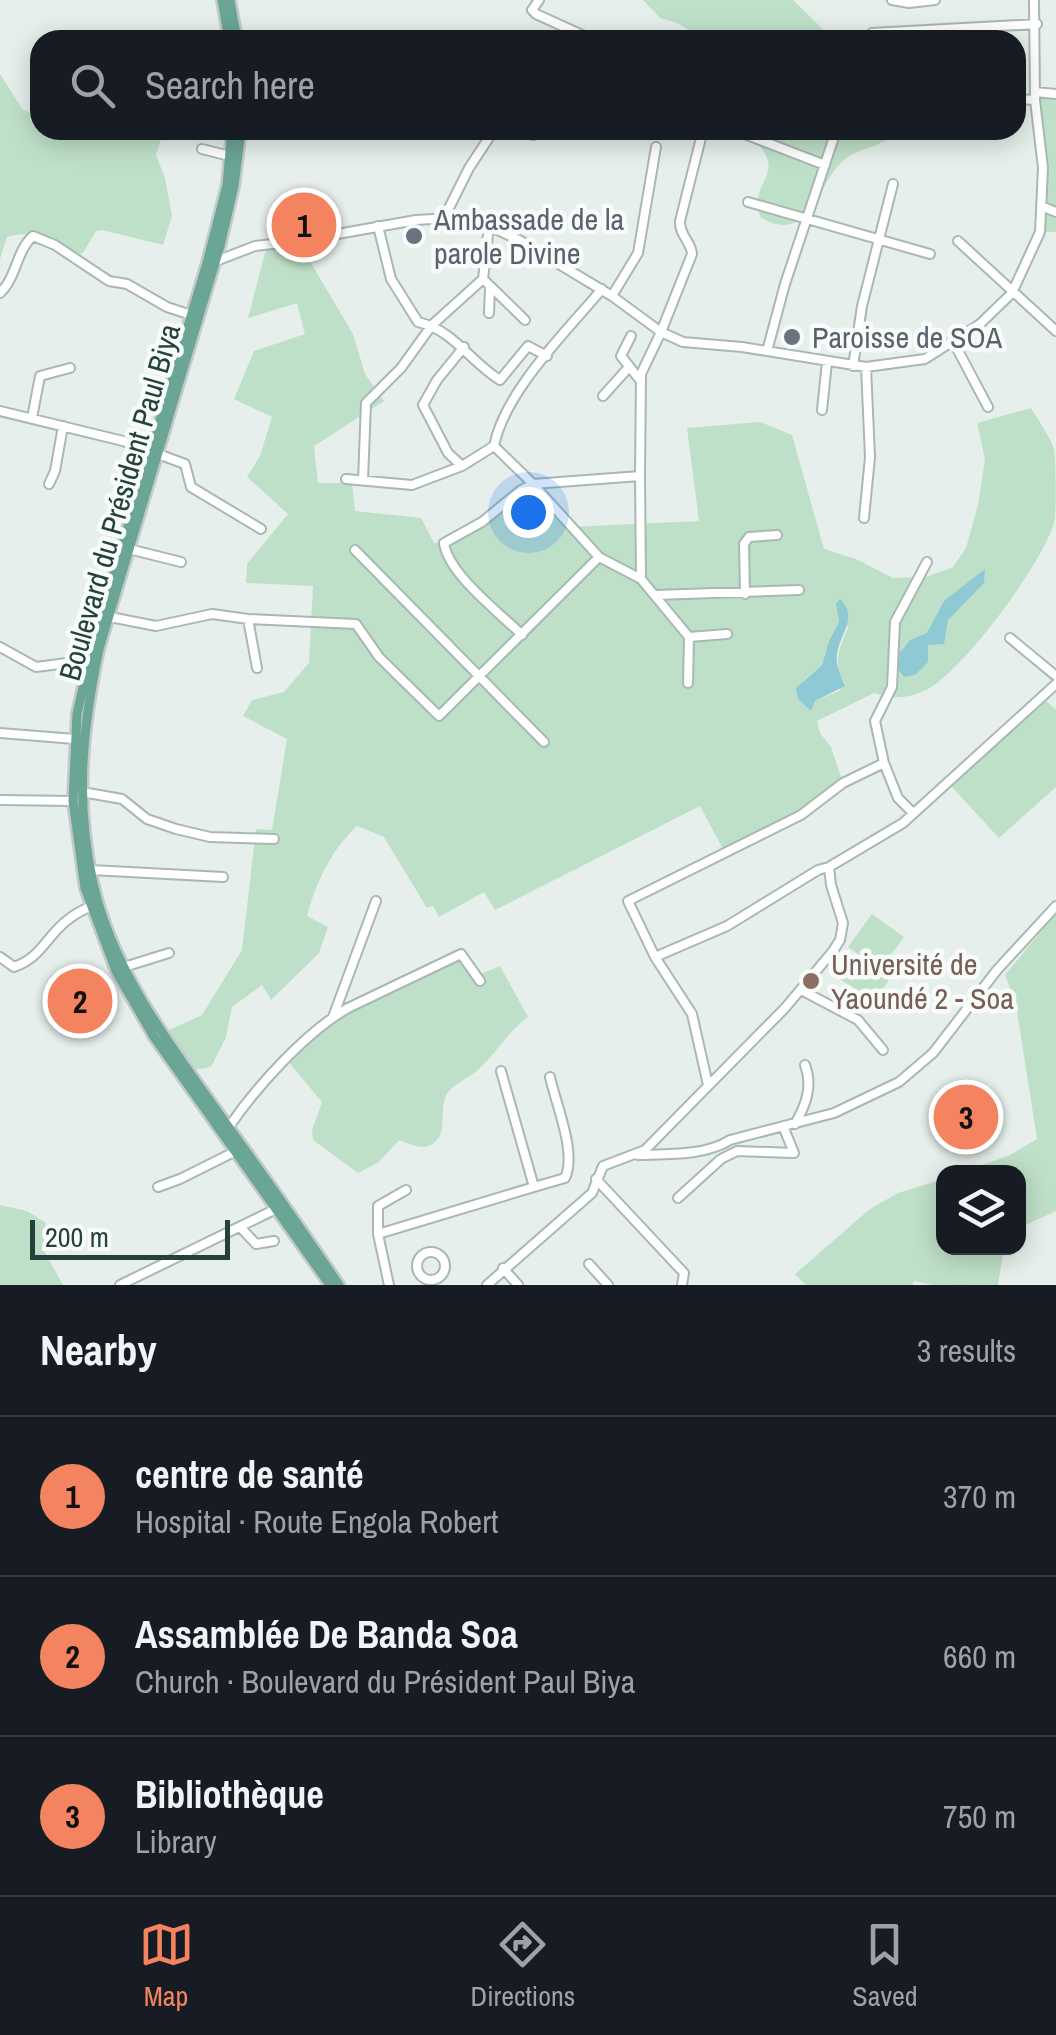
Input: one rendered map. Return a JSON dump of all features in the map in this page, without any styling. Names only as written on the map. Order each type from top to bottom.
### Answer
[{"type":"main road","points":[[222,0],[227,30]]},
{"type":"main road","points":[[230,0],[235,30]]},
{"type":"main road","points":[[211,263],[227,185],[231,140]]},
{"type":"main road","points":[[211,263],[234,186],[240,140]]},
{"type":"main road","name":"Boulevard du Président Paul Biya","points":[[211,263],[192,315],[128,549],[90,660],[77,714],[73,800],[94,905],[116,970],[154,1037],[330,1285]]},
{"type":"main road","name":"Boulevard du Président Paul Biya","points":[[211,263],[105,616],[84,717],[82,792],[94,905],[162,1034],[338,1285]]},
{"type":"street","points":[[539,0],[532,10],[563,30]]},
{"type":"street","points":[[892,0],[928,1]]},
{"type":"street","points":[[211,263],[255,246],[444,218],[489,226],[602,289],[661,332],[683,342],[866,367],[925,359],[954,343],[1012,294],[1040,232],[1043,168],[1035,96],[1034,0]]},
{"type":"street","points":[[938,30],[1037,24]]},
{"type":"street","points":[[1026,97],[1056,94]]},
{"type":"street","points":[[444,218],[468,168],[487,140]]},
{"type":"street","points":[[641,578],[640,380],[692,254],[680,232],[680,221],[700,140]]},
{"type":"street","points":[[761,140],[825,164]]},
{"type":"street","points":[[768,351],[833,140]]},
{"type":"street","points":[[612,296],[638,253],[656,147]]},
{"type":"street","points":[[202,149],[230,156]]},
{"type":"street","points":[[853,366],[862,306],[893,184]]},
{"type":"street","points":[[748,202],[930,254]]},
{"type":"street","points":[[1042,206],[1056,212]]},
{"type":"street","points":[[378,226],[396,292],[418,322],[432,325],[464,347],[500,380],[520,389]]},
{"type":"street","points":[[362,480],[366,403],[401,368],[432,325],[483,278],[489,226]]},
{"type":"street","points":[[0,293],[25,243],[33,236],[109,281],[128,284],[166,308],[192,315]]},
{"type":"street","points":[[958,241],[1012,294],[1055,328]]},
{"type":"street","points":[[483,278],[525,320]]},
{"type":"street","points":[[488,313],[490,287]]},
{"type":"street","points":[[346,479],[412,485],[462,466],[494,446],[520,389],[602,289]]},
{"type":"street","points":[[631,336],[622,356],[640,380]]},
{"type":"street","points":[[954,343],[988,407]]},
{"type":"street","points":[[500,380],[528,346],[547,356]]},
{"type":"street","points":[[462,466],[448,453],[424,404],[464,347]]},
{"type":"street","points":[[822,410],[826,362]]},
{"type":"street","points":[[603,396],[629,367]]},
{"type":"street","points":[[864,518],[870,457],[866,367]]},
{"type":"street","points":[[32,418],[40,376],[70,368]]},
{"type":"street","points":[[0,411],[185,464],[188,484],[260,529]]},
{"type":"street","points":[[49,484],[63,426]]},
{"type":"street","points":[[494,446],[599,557],[641,578],[656,595],[689,637],[688,683]]},
{"type":"street","points":[[522,635],[460,574],[448,558],[444,544],[533,484],[640,476]]},
{"type":"street","points":[[745,594],[744,544],[748,538],[777,535]]},
{"type":"street","points":[[128,549],[181,562]]},
{"type":"street","points":[[354,550],[544,742]]},
{"type":"street","points":[[105,616],[156,626],[205,614],[248,620],[356,624],[378,656],[439,716],[599,557]]},
{"type":"street","points":[[913,814],[898,798],[884,763],[875,722],[892,686],[896,622],[928,562]]},
{"type":"street","points":[[656,595],[800,590]]},
{"type":"street","points":[[248,620],[257,668]]},
{"type":"street","points":[[689,637],[726,634]]},
{"type":"street","points":[[1010,638],[1056,676]]},
{"type":"street","points":[[0,647],[36,667],[90,660]]},
{"type":"street","points":[[655,957],[727,926],[818,870],[892,831],[1056,684]]},
{"type":"street","points":[[0,733],[75,739]]},
{"type":"street","points":[[708,1085],[692,1014],[655,957],[628,901],[801,815],[843,783],[884,763]]},
{"type":"street","points":[[82,792],[122,799],[148,819],[193,833],[274,839]]},
{"type":"street","points":[[0,800],[73,800]]},
{"type":"street","points":[[638,1155],[801,990],[833,951],[843,931],[829,866]]},
{"type":"street","points":[[90,870],[224,877]]},
{"type":"street","points":[[333,1016],[376,901]]},
{"type":"street","points":[[0,957],[14,967],[26,963],[43,950],[67,920],[94,905]]},
{"type":"street","points":[[487,1285],[592,1192],[603,1166],[638,1155],[721,1146],[730,1140],[861,1102],[898,1082],[920,1065],[997,970],[1056,906]]},
{"type":"street","points":[[124,967],[169,953]]},
{"type":"street","points":[[229,1127],[287,1060],[333,1016],[461,954],[480,981]]},
{"type":"street","points":[[801,990],[858,1020],[883,1050]]},
{"type":"street","points":[[794,1124],[804,1108],[810,1079],[805,1065]]},
{"type":"street","points":[[501,1072],[534,1187]]},
{"type":"street","points":[[378,1234],[565,1178],[569,1170],[568,1148],[550,1077]]},
{"type":"street","points":[[678,1198],[721,1159],[737,1151],[794,1153],[783,1126]]},
{"type":"street","points":[[158,1186],[236,1151]]},
{"type":"street","points":[[596,1180],[684,1273],[682,1285]]},
{"type":"street","points":[[389,1285],[378,1234],[378,1206],[406,1190]]},
{"type":"street","points":[[120,1285],[276,1208]]},
{"type":"street","points":[[241,1228],[256,1244],[274,1241]]},
{"type":"street","points":[[589,1264],[604,1284]]},
{"type":"street","points":[[504,1268],[518,1285]]},
{"type":"green space","points":[[643,0],[793,0],[824,30],[689,30],[660,18]]},
{"type":"green space","points":[[0,74],[23,110],[30,112],[30,140],[161,140],[156,155],[172,216],[163,245],[102,230],[96,231],[83,253],[77,255],[44,237],[27,234],[7,237],[0,259]]},
{"type":"green space","points":[[1036,93],[1056,95],[1056,232],[1040,232],[1043,168]]},
{"type":"green space","points":[[753,140],[885,140],[848,157],[804,217],[793,224],[779,225],[761,218],[759,194],[769,167]]},
{"type":"green space","points":[[298,241],[353,334],[365,374],[384,401],[314,446],[318,483],[352,483],[355,511],[421,518],[434,543],[450,542],[531,494],[569,527],[699,521],[687,428],[760,422],[792,435],[824,549],[856,559],[893,578],[926,577],[953,567],[966,548],[985,459],[977,423],[1031,408],[1054,449],[1055,519],[1049,537],[1001,613],[942,679],[926,690],[906,696],[874,693],[817,721],[843,783],[826,798],[725,853],[700,806],[495,910],[484,892],[439,917],[433,906],[427,908],[384,837],[357,826],[320,879],[307,916],[328,927],[319,953],[271,1000],[262,985],[232,1007],[226,1037],[211,1067],[180,1073],[154,1037],[202,1015],[242,950],[256,829],[272,830],[287,739],[243,716],[252,700],[284,692],[309,663],[313,586],[246,583],[247,564],[288,514],[247,477],[260,456],[272,417],[234,399],[254,351],[305,334],[297,303],[248,318],[267,245]],"holes":[[[836,604],[848,628],[838,662],[845,683],[839,691],[815,701],[803,681],[822,665],[839,622]]]},
{"type":"green space","points":[[1045,700],[1056,710],[1056,787],[999,838],[950,785]]},
{"type":"green space","points":[[1056,913],[1056,1211],[1026,1225],[1026,1165],[982,1165],[1008,1156],[1037,1139],[1016,1005],[1005,975]]},
{"type":"green space","points":[[872,914],[904,937],[880,970],[848,947]]},
{"type":"green space","points":[[461,954],[480,980],[481,974],[500,966],[528,1017],[480,1068],[449,1091],[435,1142],[422,1147],[399,1140],[379,1162],[358,1173],[313,1140],[312,1130],[322,1102],[287,1060],[329,1019]]},
{"type":"green space","points":[[849,954],[889,980],[875,1002],[835,976]]},
{"type":"green space","points":[[936,1181],[936,1255],[1003,1255],[998,1285],[932,1285],[914,1281],[912,1285],[806,1285],[795,1274],[870,1209],[898,1193]]},
{"type":"green space","points":[[0,1205],[27,1211],[46,1223],[44,1251],[63,1285],[0,1285]]},
{"type":"water","points":[[985,569],[984,583],[948,620],[944,644],[928,645],[928,662],[915,675],[904,677],[895,666],[895,659],[910,640],[927,633],[944,601]]},
{"type":"water","points":[[840,599],[848,613],[837,658],[845,686],[815,701],[811,711],[798,699],[796,688],[822,665],[839,622],[836,604]]},
{"type":"place","name":"centre de santé","points":[[304,225]]},
{"type":"place","name":"Ambassade de la parole Divine","points":[[414,236]]},
{"type":"place","name":"Paroisse de SOA","points":[[792,337]]},
{"type":"place","name":"Université de Yaoundé 2 - Soa","points":[[811,981]]},
{"type":"place","name":"Assamblée De Banda Soa","points":[[80,1001]]},
{"type":"place","name":"Bibliothèque","points":[[966,1117]]}]
